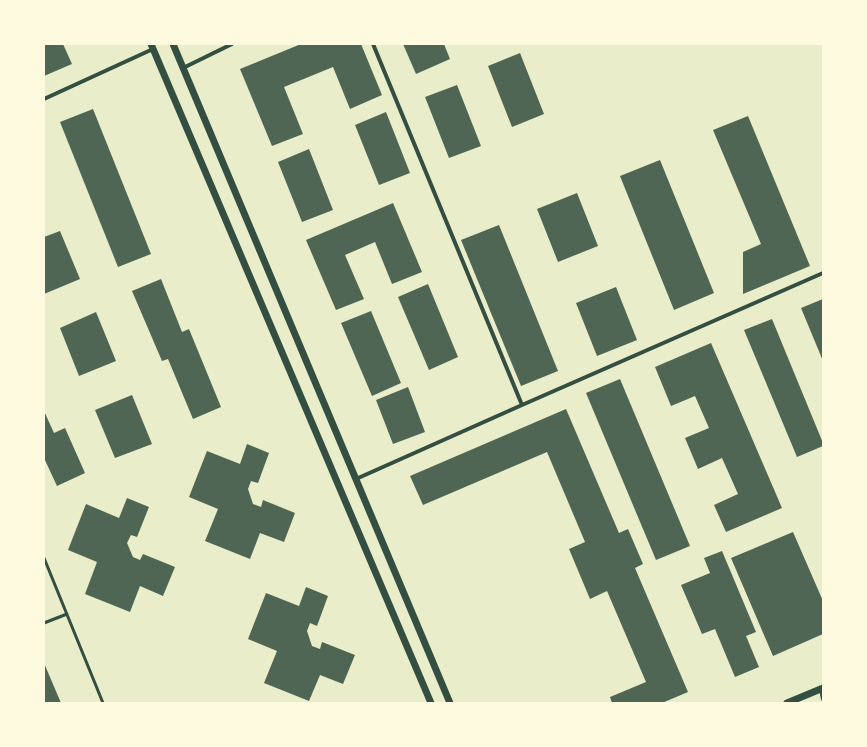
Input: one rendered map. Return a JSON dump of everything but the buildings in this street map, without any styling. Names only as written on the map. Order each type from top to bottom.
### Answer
[{"type":"street","points":[[172,44],[450,703]]},
{"type":"street","points":[[182,68],[232,44]]},
{"type":"street","points":[[373,44],[522,405]]},
{"type":"street","points":[[44,99],[152,46],[431,703]]},
{"type":"street","points":[[356,479],[823,273]]},
{"type":"street","points":[[787,703],[822,688],[823,699]]},
{"type":"lane","points":[[44,558],[103,703]]},
{"type":"lane","points":[[44,623],[67,614]]}]
